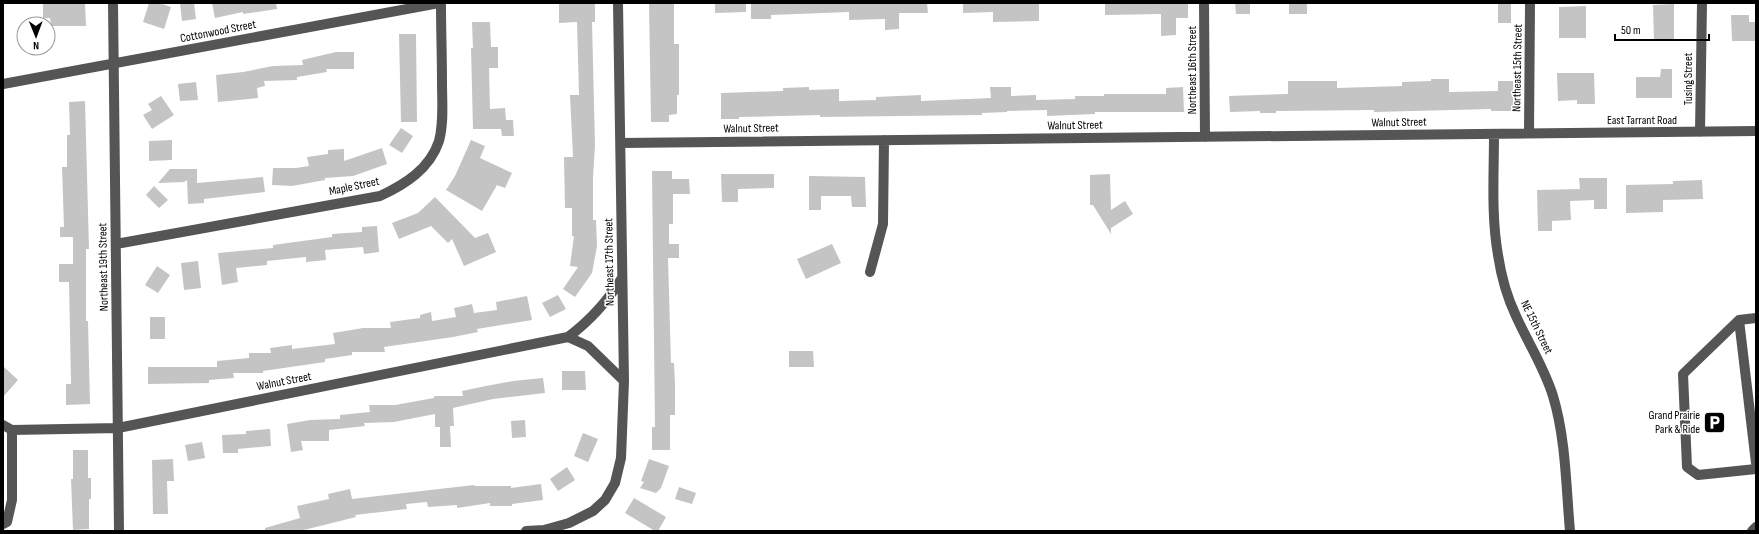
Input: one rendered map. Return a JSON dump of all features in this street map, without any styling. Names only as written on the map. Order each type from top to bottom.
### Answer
[{"type":"street","name":"Northeast 19th Street","points":[[113,3],[119,531]]},
{"type":"street","name":"Cottonwood Street","points":[[3,84],[440,3]]},
{"type":"street","name":"Maple Street","points":[[116,244],[380,196],[400,187],[417,174],[428,160],[438,142],[442,121],[440,3]]},
{"type":"street","name":"Northeast 17th Street","points":[[526,531],[544,530],[569,522],[593,511],[606,500],[615,483],[622,458],[624,381],[618,3]]},
{"type":"street","name":"Northeast 16th Street","points":[[1204,3],[1205,137]]},
{"type":"street","name":"Northeast 15th Street","points":[[1529,133],[1530,3]]},
{"type":"street","name":"Tusing Street","points":[[1700,132],[1702,3]]},
{"type":"street","name":"East Tarrant Road","points":[[1529,133],[1756,131]]},
{"type":"street","name":"Walnut Street","points":[[621,142],[1529,133]]},
{"type":"street","name":"NE 15th Street","points":[[1494,134],[1494,220],[1498,256],[1505,287],[1516,316],[1541,363],[1553,396],[1561,440],[1570,531]]},
{"type":"street","points":[[870,272],[883,224],[884,140]]},
{"type":"street","name":"Walnut Street","points":[[8,428],[118,428],[568,336],[592,318],[608,300],[622,278]]},
{"type":"street","points":[[1756,318],[1739,320],[1682,374],[1687,467],[1698,474],[1756,468]]},
{"type":"street","points":[[1739,320],[1756,463]]},
{"type":"street","points":[[568,336],[588,346],[624,381]]},
{"type":"street","points":[[3,524],[6,522],[12,500],[8,428]]},
{"type":"street","points":[[1752,531],[1756,527]]},
{"type":"building","points":[[43,3],[85,3],[86,26],[56,26],[56,16],[43,16]]},
{"type":"building","points":[[149,3],[159,3],[171,7],[164,29],[143,22]]},
{"type":"building","points":[[180,3],[194,3],[196,19],[182,21]]},
{"type":"building","points":[[212,3],[276,3],[277,9],[243,14],[243,12],[215,18]]},
{"type":"building","points":[[595,3],[595,22],[592,22],[595,145],[593,220],[596,220],[597,246],[592,273],[575,297],[563,289],[578,267],[570,266],[574,236],[572,236],[572,208],[565,208],[564,157],[573,157],[570,95],[579,95],[577,22],[559,23],[559,4]]},
{"type":"building","points":[[649,3],[674,3],[674,44],[679,44],[679,95],[677,95],[677,114],[669,115],[669,122],[651,122]]},
{"type":"building","points":[[715,3],[746,3],[746,12],[715,13]]},
{"type":"building","points":[[751,3],[927,3],[928,13],[899,13],[899,29],[885,30],[885,19],[849,20],[849,12],[771,15],[771,19],[751,19]]},
{"type":"building","points":[[963,3],[1039,3],[1039,21],[993,22],[993,12],[963,13]]},
{"type":"building","points":[[1105,3],[1188,3],[1188,18],[1176,18],[1176,35],[1161,36],[1161,14],[1105,15]]},
{"type":"building","points":[[1235,3],[1250,3],[1250,14],[1236,14]]},
{"type":"building","points":[[1289,3],[1307,3],[1307,14],[1289,14]]},
{"type":"building","points":[[1498,3],[1511,3],[1511,23],[1498,23]]},
{"type":"building","points":[[1674,4],[1674,41],[1654,41],[1653,5]]},
{"type":"building","points":[[1586,6],[1586,38],[1559,38],[1559,7]]},
{"type":"building","points":[[1731,15],[1749,15],[1749,22],[1756,22],[1756,41],[1732,41]]},
{"type":"building","points":[[472,22],[490,22],[491,47],[498,47],[498,68],[489,68],[490,109],[505,108],[506,120],[513,120],[514,136],[502,136],[501,129],[473,129],[471,48],[473,48]]},
{"type":"building","points":[[399,34],[416,34],[417,122],[401,122]]},
{"type":"building","points":[[336,52],[354,52],[354,69],[326,69],[327,72],[297,77],[297,80],[264,81],[265,86],[257,88],[258,98],[218,102],[216,75],[243,72],[273,66],[303,65],[302,60]]},
{"type":"building","points":[[1661,69],[1672,69],[1672,98],[1636,98],[1636,77],[1660,77]]},
{"type":"building","points":[[1557,73],[1594,73],[1595,104],[1577,104],[1577,100],[1558,101]]},
{"type":"building","points":[[1431,79],[1449,79],[1449,92],[1498,91],[1498,81],[1513,81],[1513,111],[1491,111],[1491,109],[1374,112],[1374,110],[1276,111],[1276,113],[1260,113],[1260,111],[1230,112],[1229,96],[1288,94],[1288,81],[1337,81],[1337,88],[1402,86],[1402,82],[1431,81]]},
{"type":"building","points":[[196,82],[198,100],[180,101],[178,84]]},
{"type":"building","points":[[809,87],[809,90],[839,89],[839,101],[876,100],[876,97],[921,95],[921,101],[991,98],[990,87],[1011,87],[1011,96],[1036,95],[1036,100],[1075,99],[1075,96],[1104,96],[1104,94],[1166,94],[1166,88],[1183,87],[1184,112],[1095,112],[1095,114],[1047,116],[1047,110],[1007,111],[982,113],[982,115],[820,117],[820,115],[739,117],[739,119],[721,119],[721,93],[783,91],[783,88]]},
{"type":"building","points":[[161,96],[174,115],[152,129],[143,115],[152,110],[148,104]]},
{"type":"building","points":[[85,101],[89,249],[86,249],[86,321],[88,321],[90,404],[66,405],[66,384],[71,384],[69,282],[59,282],[59,264],[73,264],[73,237],[60,237],[60,227],[64,227],[62,167],[67,167],[67,135],[70,135],[69,102]]},
{"type":"building","points":[[401,128],[413,136],[402,153],[389,145]]},
{"type":"building","points":[[172,140],[172,160],[149,161],[149,141]]},
{"type":"building","points":[[471,140],[485,146],[480,158],[512,173],[505,188],[497,185],[482,211],[446,190],[455,176]]},
{"type":"building","points":[[382,148],[387,164],[353,176],[325,178],[325,180],[292,186],[272,185],[273,168],[296,168],[309,166],[307,157],[328,154],[328,150],[344,149],[344,161]]},
{"type":"building","points":[[170,169],[197,169],[197,183],[263,177],[265,192],[204,199],[204,203],[188,204],[187,180],[184,182],[158,183]]},
{"type":"building","points":[[652,171],[672,171],[672,179],[689,179],[690,194],[673,194],[673,224],[669,224],[669,244],[679,244],[679,258],[668,258],[671,363],[674,363],[675,385],[675,415],[670,415],[670,450],[652,450],[652,427],[655,427]]},
{"type":"building","points":[[721,174],[774,174],[774,188],[738,189],[738,202],[722,202]]},
{"type":"building","points":[[1110,174],[1111,210],[1125,201],[1133,214],[1111,228],[1111,234],[1093,205],[1090,205],[1090,175]]},
{"type":"building","points":[[809,176],[865,177],[866,207],[852,207],[851,196],[821,196],[821,210],[809,210]]},
{"type":"building","points":[[1579,178],[1607,178],[1607,209],[1594,209],[1594,200],[1570,201],[1571,220],[1552,221],[1552,231],[1538,231],[1537,190],[1580,189]]},
{"type":"building","points":[[1702,180],[1703,199],[1663,200],[1663,212],[1626,213],[1626,185],[1673,184],[1673,181]]},
{"type":"building","points":[[154,186],[168,200],[159,208],[146,195]]},
{"type":"building","points":[[435,197],[475,238],[488,233],[496,252],[464,266],[452,239],[448,243],[431,226],[399,239],[392,223],[418,213]]},
{"type":"building","points":[[377,226],[379,252],[364,254],[363,247],[325,250],[326,260],[306,262],[306,257],[267,261],[267,265],[236,268],[238,282],[222,285],[218,253],[273,248],[273,245],[332,237],[332,234],[362,232],[362,227]]},
{"type":"building","points":[[832,244],[841,263],[806,279],[797,259]]},
{"type":"building","points":[[198,261],[201,288],[184,290],[181,263]]},
{"type":"building","points":[[157,266],[170,275],[158,293],[145,285]]},
{"type":"building","points":[[558,295],[566,309],[550,317],[542,303]]},
{"type":"building","points":[[527,296],[532,320],[477,329],[478,332],[453,337],[384,347],[385,352],[352,352],[352,355],[325,359],[325,362],[263,371],[263,373],[233,373],[234,378],[209,380],[209,383],[148,384],[148,367],[217,367],[217,361],[249,358],[249,353],[271,353],[270,348],[292,345],[292,349],[335,344],[333,333],[363,328],[391,328],[390,322],[420,318],[420,315],[431,312],[432,321],[456,317],[454,308],[472,304],[474,313],[497,310],[496,302]]},
{"type":"building","points":[[150,317],[165,317],[165,339],[150,339]]},
{"type":"building","points":[[789,351],[813,351],[814,367],[789,367]]},
{"type":"building","points":[[3,366],[18,380],[3,397]]},
{"type":"building","points":[[562,371],[585,371],[586,390],[562,390]]},
{"type":"building","points":[[543,378],[545,393],[493,399],[453,408],[454,426],[450,426],[451,447],[440,447],[440,427],[435,427],[435,414],[394,422],[364,423],[365,426],[329,430],[329,441],[301,441],[303,450],[291,452],[287,424],[310,420],[340,419],[340,415],[370,412],[369,405],[395,405],[434,398],[434,396],[463,396],[462,391],[513,381]]},
{"type":"building","points":[[525,420],[526,437],[512,438],[511,421]]},
{"type":"building","points":[[270,429],[271,446],[238,449],[238,453],[223,453],[222,435],[246,434],[246,431]]},
{"type":"building","points":[[583,433],[598,439],[588,462],[574,456]]},
{"type":"building","points":[[202,442],[205,458],[188,461],[185,445]]},
{"type":"building","points":[[73,450],[88,450],[88,478],[91,478],[89,529],[73,530],[71,479],[73,479]]},
{"type":"building","points":[[173,459],[174,481],[167,481],[168,514],[153,514],[152,460]]},
{"type":"building","points":[[649,459],[669,466],[661,488],[656,493],[640,488],[644,482],[641,481]]},
{"type":"building","points":[[567,467],[575,480],[558,491],[550,479]]},
{"type":"building","points":[[541,484],[543,500],[512,504],[512,506],[490,506],[490,503],[457,508],[457,505],[428,507],[427,502],[406,504],[407,509],[355,515],[356,517],[300,531],[265,531],[265,528],[300,518],[297,506],[329,499],[328,494],[350,489],[352,499],[474,485],[511,486],[511,488]]},
{"type":"building","points":[[679,487],[696,493],[692,504],[675,499]]},
{"type":"building","points":[[634,498],[666,517],[658,531],[655,531],[625,513]]},
{"type":"place","name":"Grand Prairie Park & Ride","points":[[1715,422]]}]
